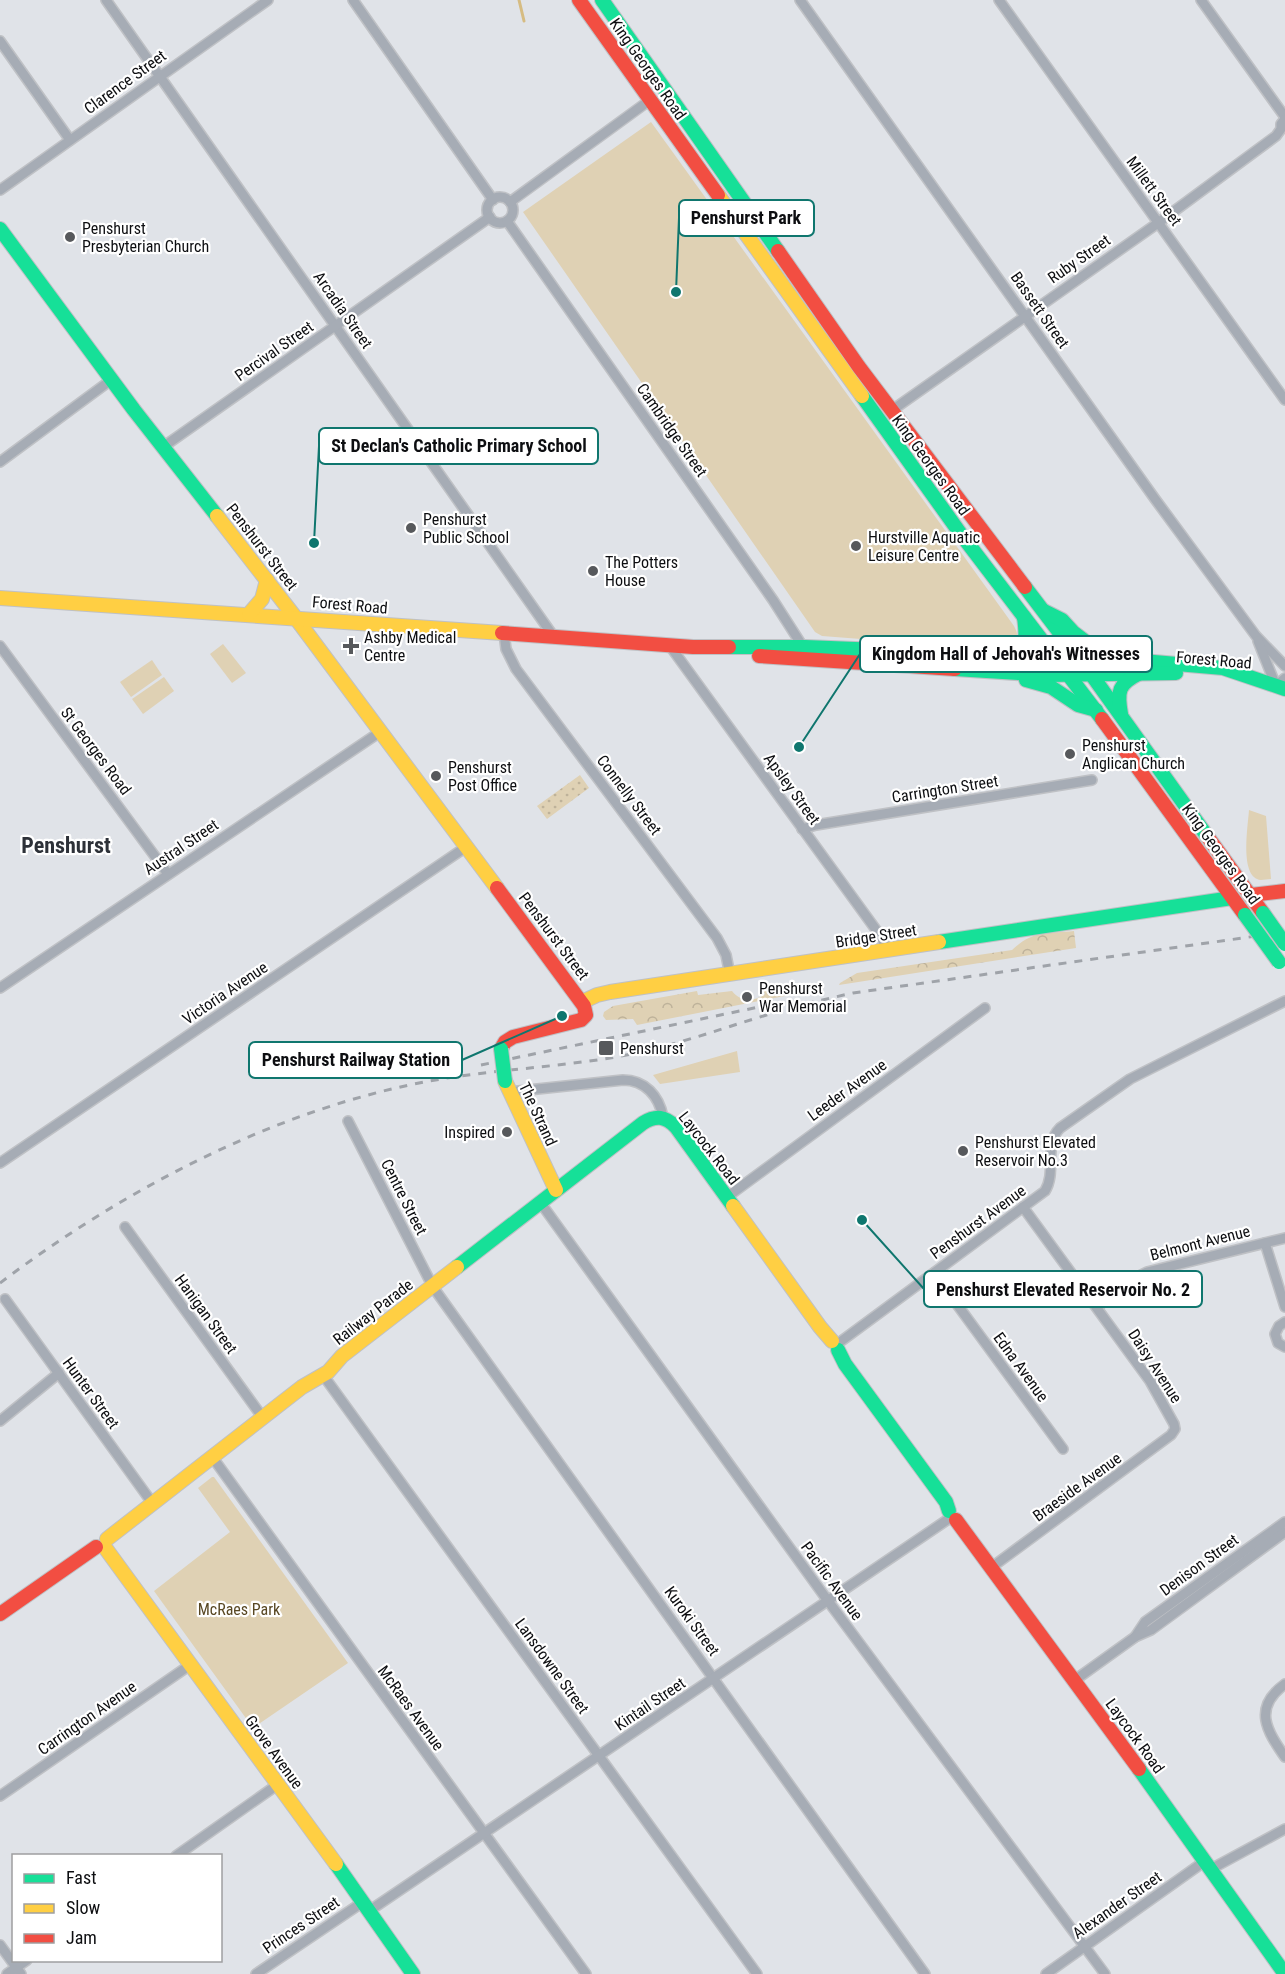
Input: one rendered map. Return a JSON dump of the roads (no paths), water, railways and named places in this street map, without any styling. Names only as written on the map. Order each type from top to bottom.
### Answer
[{"type":"main road","name":"King Georges Road","points":[[579,0],[960,533],[1057,657],[1282,967]]},
{"type":"main road","name":"King Georges Road","points":[[602,0],[891,411],[1079,658],[1285,944]]},
{"type":"main road","points":[[639,53],[639,67],[652,92],[650,100]]},
{"type":"main road","name":"Penshurst Street","points":[[0,229],[111,380],[295,617],[582,1002]]},
{"type":"main road","points":[[249,614],[262,599],[267,580]]},
{"type":"main road","name":"Forest Road","points":[[0,598],[806,654],[1131,660],[1223,668],[1277,684]]},
{"type":"main road","points":[[1041,610],[1062,620],[1090,645],[1103,652],[1131,660]]},
{"type":"main road","points":[[1006,657],[1018,652],[1025,644],[1024,617]]},
{"type":"main road","name":"Forest Road","points":[[806,654],[1000,673],[1199,674],[1277,684]]},
{"type":"main road","points":[[1000,673],[1051,687],[1078,705],[1096,710]]},
{"type":"main road","points":[[1121,716],[1119,693],[1121,685],[1128,678],[1140,673]]},
{"type":"main road","name":"Bridge Street","points":[[582,1002],[610,992],[1285,891]]},
{"type":"main road","name":"The Strand","points":[[556,1190],[507,1087],[501,1050],[505,1042],[513,1037],[581,1020],[585,1017],[586,1012],[582,1002]]},
{"type":"main road","name":"Laycock Road","points":[[663,1117],[676,1127],[813,1318],[837,1344],[845,1364],[945,1502],[951,1517],[992,1567],[1075,1680],[1285,1974]]},
{"type":"main road","name":"Railway Parade","points":[[0,1614],[103,1545],[302,1387],[323,1375],[342,1356],[647,1120],[663,1117]]},
{"type":"main road","name":"Grove Avenue","points":[[103,1545],[413,1974]]},
{"type":"street","name":"Arcadia Street","points":[[106,0],[554,637]]},
{"type":"street","name":"Clarence Street","points":[[0,190],[268,0]]},
{"type":"street","points":[[353,0],[493,200]]},
{"type":"street","name":"Bassett Street","points":[[800,0],[1155,499],[1256,636],[1285,666]]},
{"type":"street","name":"Millett Street","points":[[999,0],[1285,400]]},
{"type":"street","points":[[1201,0],[1285,118],[1281,124],[1283,131]]},
{"type":"street","points":[[0,41],[70,140]]},
{"type":"street","points":[[510,202],[650,100]]},
{"type":"street","name":"Ruby Street","points":[[891,411],[1158,223],[1283,131]]},
{"type":"street","points":[[504,198],[510,202],[512,214],[507,221],[496,222],[490,217],[488,206],[493,200],[504,198]]},
{"type":"street","name":"Percival Street","points":[[163,447],[490,217]]},
{"type":"street","name":"Cambridge Street","points":[[507,221],[806,654]]},
{"type":"street","points":[[0,462],[111,380]]},
{"type":"street","name":"Connelly Street","points":[[504,633],[506,649],[516,669],[717,938],[726,955],[730,975]]},
{"type":"street","name":"Bassett Street","points":[[1256,636],[1277,684]]},
{"type":"street","name":"St Georges Road","points":[[0,646],[168,874]]},
{"type":"street","name":"Apsley Street","points":[[670,646],[882,938],[887,951]]},
{"type":"street","name":"Austral Street","points":[[2,984],[380,732]]},
{"type":"street","name":"Carrington Street","points":[[802,829],[1092,780]]},
{"type":"street","name":"Victoria Avenue","points":[[0,1163],[466,847]]},
{"type":"street","name":"Penshurst Avenue","points":[[837,1344],[1042,1193],[1048,1187],[1053,1136],[1060,1128],[1130,1079],[1285,1001]]},
{"type":"street","name":"Leeder Avenue","points":[[727,1197],[985,1008]]},
{"type":"street","name":"Laycock Road","points":[[507,1087],[635,1081],[645,1086],[656,1098],[663,1117]]},
{"type":"street","name":"Centre Street","points":[[348,1121],[433,1287]]},
{"type":"street","name":"Pacific Avenue","points":[[540,1202],[828,1601],[1105,1974]]},
{"type":"street","name":"Daisy Avenue","points":[[1023,1207],[1150,1381],[1175,1427]]},
{"type":"street","name":"Hanigan Street","points":[[125,1227],[263,1418]]},
{"type":"street","name":"Belmont Avenue","points":[[1097,1307],[1141,1274],[1285,1238]]},
{"type":"street","points":[[1265,1243],[1285,1307]]},
{"type":"street","name":"Edna Avenue","points":[[934,1273],[1063,1449]]},
{"type":"street","name":"Kuroki Street","points":[[433,1287],[925,1974]]},
{"type":"street","name":"Hunter Street","points":[[5,1299],[153,1504]]},
{"type":"street","points":[[1285,1322],[1279,1326],[1275,1334],[1278,1342],[1285,1347]]},
{"type":"street","points":[[0,1421],[59,1374]]},
{"type":"street","name":"Lansdowne Street","points":[[323,1375],[757,1974]]},
{"type":"street","name":"Braeside Avenue","points":[[992,1567],[1171,1435],[1175,1427]]},
{"type":"street","name":"McRaes Avenue","points":[[213,1458],[586,1974]]},
{"type":"street","name":"Kintail Street","points":[[366,1906],[484,1835],[951,1517]]},
{"type":"street","name":"Denison Street","points":[[1135,1637],[1144,1622],[1285,1522]]},
{"type":"street","name":"Denison Street","points":[[1075,1680],[1135,1637],[1150,1630],[1285,1532]]},
{"type":"street","name":"Carrington Avenue","points":[[0,1796],[190,1665]]},
{"type":"street","points":[[1285,1684],[1270,1700],[1265,1718],[1270,1736],[1285,1757]]},
{"type":"street","points":[[179,1854],[277,1785]]},
{"type":"street","name":"Alexander Street","points":[[1046,1974],[1208,1865],[1285,1829]]},
{"type":"street","name":"Princes Street","points":[[256,1974],[366,1906]]},
{"type":"street","points":[[0,1945],[12,1961]]},
{"type":"street","points":[[8,1974],[19,1971]]},
{"type":"waterway","points":[[519,0],[524,21]]},
{"type":"railway","points":[[0,1283],[96,1217],[199,1160],[253,1135],[363,1096],[445,1078],[632,1054],[793,1007],[853,993],[1285,932]]},
{"type":"railway","points":[[481,1065],[778,1003]]},
{"type":"place","name":"Penshurst Presbyterian Church","points":[[70,237]]},
{"type":"place","name":"Penshurst Park","points":[[676,292]]},
{"type":"place","name":"Penshurst Public School","points":[[411,528]]},
{"type":"place","name":"St Declan's Catholic Primary School","points":[[314,543]]},
{"type":"place","name":"Hurstville Aquatic Leisure Centre","points":[[856,546]]},
{"type":"place","name":"The Potters House","points":[[593,571]]},
{"type":"place","name":"Ashby Medical Centre","points":[[351,646]]},
{"type":"place","name":"Kingdom Hall of Jehovah's Witnesses","points":[[799,747]]},
{"type":"place","name":"Penshurst Anglican Church","points":[[1070,754]]},
{"type":"place","name":"Penshurst Post Office","points":[[436,776]]},
{"type":"place","name":"Penshurst War Memorial","points":[[747,997]]},
{"type":"place","name":"Penshurst Railway Station","points":[[562,1016]]},
{"type":"place","name":"Penshurst","points":[[606,1048]]},
{"type":"place","name":"Inspired","points":[[507,1132]]},
{"type":"place","name":"Penshurst Elevated Reservoir No.3","points":[[963,1151]]},
{"type":"place","name":"Penshurst Elevated Reservoir No. 2","points":[[862,1220]]},
{"type":"district","name":"Penshurst","points":[[66,845]]},
{"type":"park label","name":"McRaes Park","points":[[239,1609]]}]
